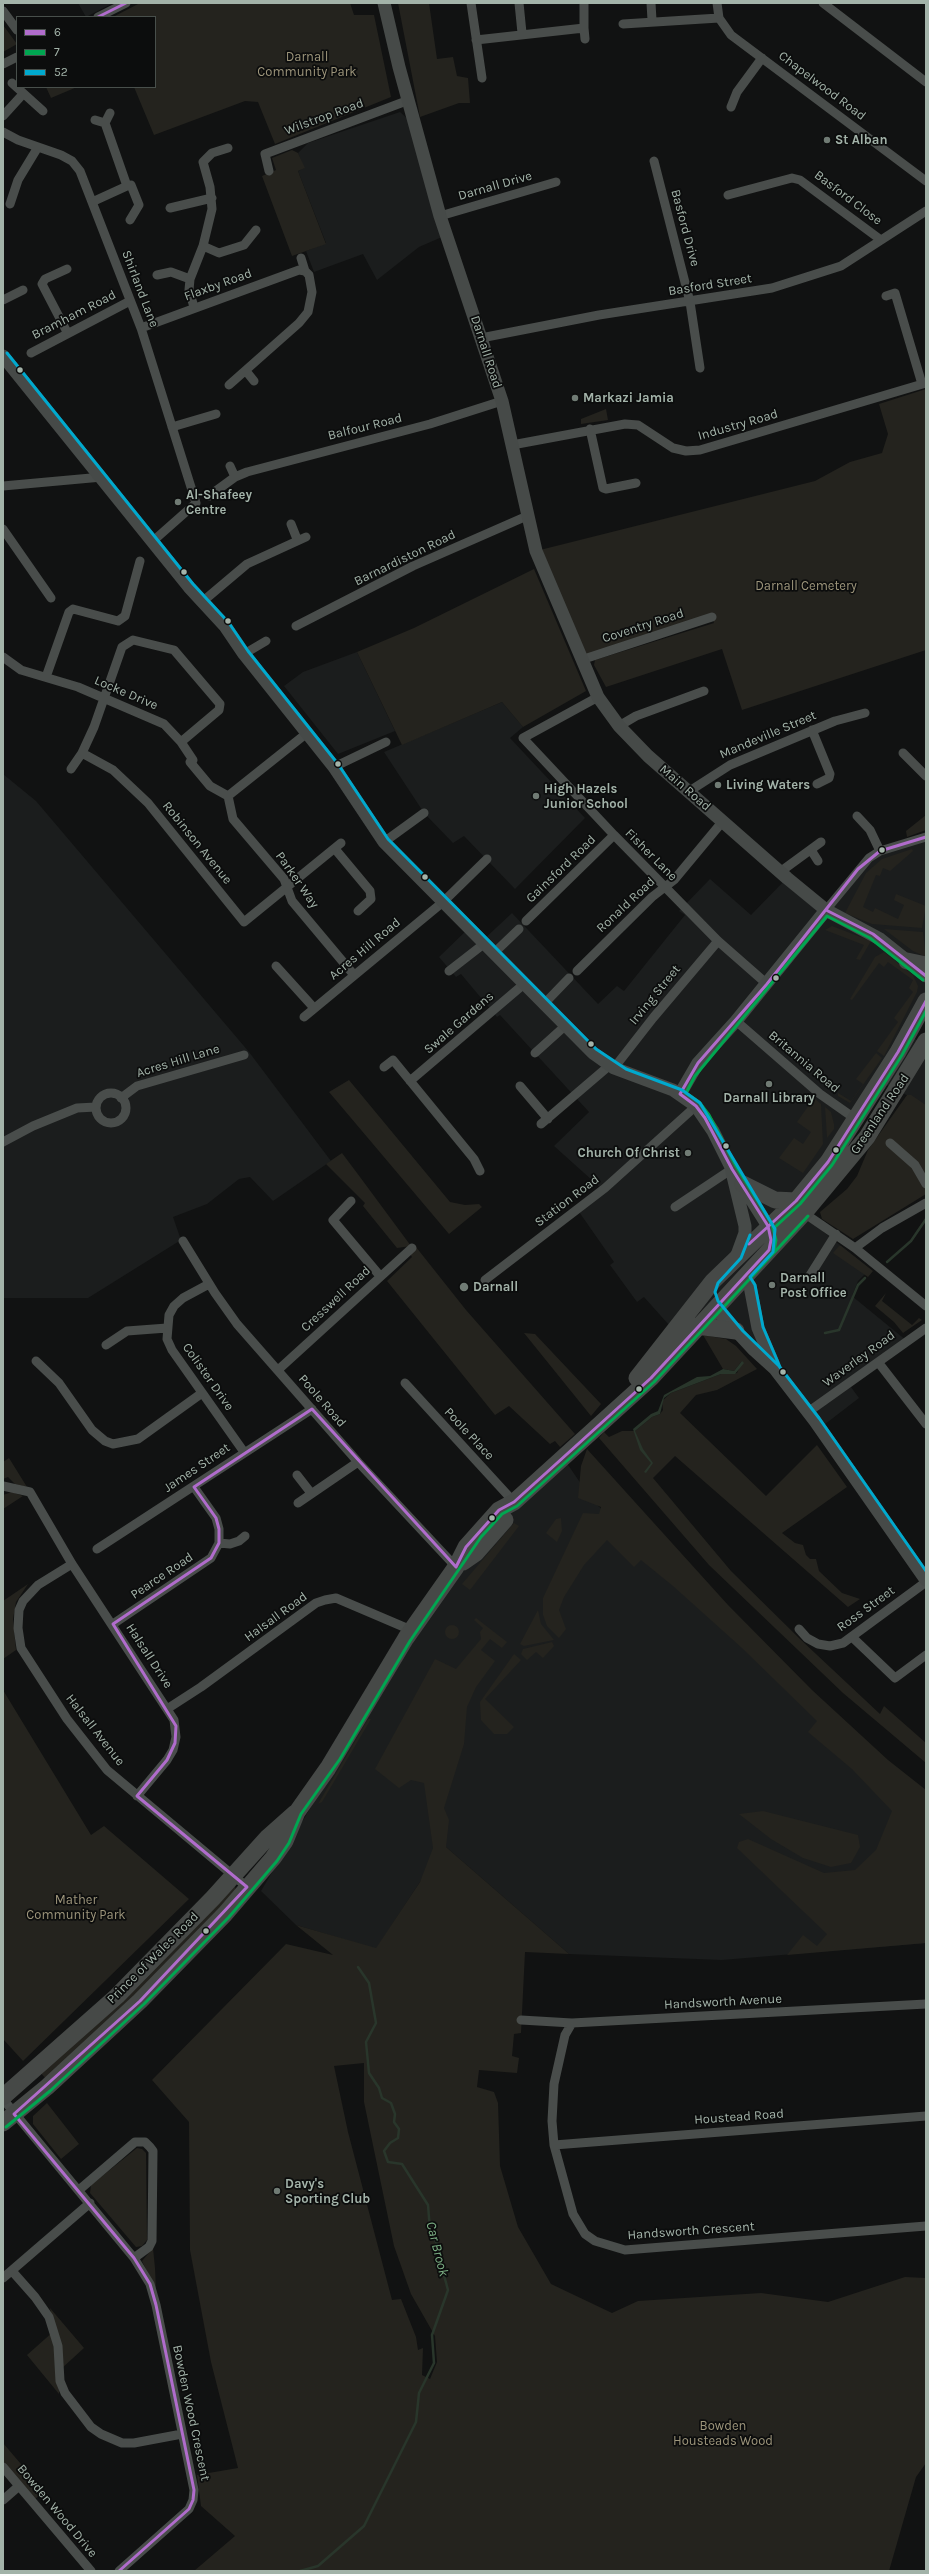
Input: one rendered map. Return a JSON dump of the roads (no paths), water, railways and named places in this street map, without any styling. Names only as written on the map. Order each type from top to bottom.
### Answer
[{"type":"highway","points":[[906,962],[926,965]]},
{"type":"highway","name":"Greenland Road","points":[[715,1308],[769,1250],[800,1207],[828,1162],[857,1120],[926,1001]]},
{"type":"highway","name":"Greenland Road","points":[[713,1281],[737,1255],[768,1226],[800,1207],[867,1137],[926,1041]]},
{"type":"highway","points":[[744,1184],[775,1200],[800,1207]]},
{"type":"highway","points":[[768,1226],[771,1240],[769,1250]]},
{"type":"highway","points":[[715,1308],[710,1292],[713,1281],[729,1274],[743,1277]]},
{"type":"highway","name":"Prince of Wales Road","points":[[622,1403],[635,1381],[713,1281]]},
{"type":"highway","name":"Prince of Wales Road","points":[[9,2119],[140,2001],[247,1887],[285,1841],[297,1812],[328,1768],[411,1630],[456,1567],[466,1547],[477,1534],[500,1510],[514,1502],[651,1378],[715,1308]]},
{"type":"highway","points":[[697,1326],[736,1332]]},
{"type":"highway","name":"Prince of Wales Road","points":[[3,2098],[117,1996],[233,1876],[268,1837],[297,1812]]},
{"type":"main road","name":"Darnall Road","points":[[384,3],[440,216],[502,400],[536,551],[598,697]]},
{"type":"main road","points":[[3,356],[202,602],[214,613],[244,654],[334,767],[384,842],[585,1046],[612,1066],[680,1094],[696,1106],[713,1131],[732,1169],[744,1184],[768,1226]]},
{"type":"main road","name":"Main Road","points":[[598,697],[619,726],[648,756],[780,872],[826,910],[873,934],[906,962],[926,976]]},
{"type":"main road","points":[[680,1094],[698,1064],[767,984],[826,910]]},
{"type":"main road","points":[[732,1169],[745,1226],[745,1233],[737,1255]]},
{"type":"main road","points":[[743,1277],[750,1286],[754,1317],[775,1369]]},
{"type":"main road","points":[[715,1308],[736,1332],[775,1369],[808,1412],[926,1581]]},
{"type":"main road","points":[[736,1332],[747,1330],[754,1317]]},
{"type":"street","points":[[100,16],[126,3]]},
{"type":"street","points":[[472,3],[482,78]]},
{"type":"street","points":[[519,3],[522,33]]},
{"type":"street","points":[[584,3],[585,39]]},
{"type":"street","points":[[650,3],[652,20]]},
{"type":"street","name":"Chapelwood Road","points":[[717,3],[720,18],[731,35],[926,181]]},
{"type":"street","points":[[823,3],[882,44],[926,82]]},
{"type":"street","points":[[3,11],[16,29]]},
{"type":"street","points":[[623,24],[652,20],[720,18]]},
{"type":"street","points":[[476,40],[522,33],[584,28]]},
{"type":"street","points":[[3,64],[16,58]]},
{"type":"street","points":[[731,107],[737,92],[762,58]]},
{"type":"street","points":[[12,83],[16,87]]},
{"type":"street","points":[[17,88],[42,111]]},
{"type":"street","points":[[3,116],[23,94]]},
{"type":"street","name":"Wilstrop Road","points":[[269,171],[265,154],[409,100]]},
{"type":"street","points":[[105,123],[110,113]]},
{"type":"street","points":[[95,120],[105,123],[132,185],[139,205],[130,220]]},
{"type":"street","name":"Shirland Lane","points":[[3,132],[72,161],[80,171],[141,328],[196,503],[153,541]]},
{"type":"street","points":[[10,204],[18,180],[38,148]]},
{"type":"street","points":[[194,308],[189,290],[190,279],[203,246],[210,221],[212,198],[203,162],[212,153],[228,148]]},
{"type":"street","name":"Basford Drive","points":[[654,161],[690,302],[700,368]]},
{"type":"street","name":"Basford Close","points":[[728,195],[792,178],[800,180],[881,240]]},
{"type":"street","name":"Darnall Drive","points":[[440,216],[556,182]]},
{"type":"street","points":[[92,202],[132,185]]},
{"type":"street","points":[[170,208],[212,198]]},
{"type":"street","name":"Basford Street","points":[[481,338],[599,315],[772,288],[841,266],[926,211]]},
{"type":"street","points":[[203,246],[219,253],[244,245],[256,230]]},
{"type":"street","points":[[229,385],[299,323],[308,312],[312,292],[309,275],[304,271],[301,258]]},
{"type":"street","points":[[66,269],[45,279],[42,284],[67,332]]},
{"type":"street","name":"Flaxby Road","points":[[141,328],[300,270],[304,271]]},
{"type":"street","points":[[157,275],[171,272],[190,279]]},
{"type":"street","points":[[3,300],[23,290]]},
{"type":"street","points":[[886,296],[895,293],[924,383]]},
{"type":"street","name":"Bramham Road","points":[[31,353],[67,332],[130,301]]},
{"type":"street","points":[[246,371],[254,381]]},
{"type":"street","name":"Industry Road","points":[[512,445],[625,424],[638,425],[673,448],[686,451],[700,450],[924,383]]},
{"type":"street","name":"Balfour Road","points":[[209,496],[235,477],[312,453],[430,424],[502,400]]},
{"type":"street","points":[[172,427],[216,414]]},
{"type":"street","points":[[590,430],[603,488],[606,489],[636,483]]},
{"type":"street","points":[[230,466],[235,477]]},
{"type":"street","points":[[3,486],[102,478]]},
{"type":"street","name":"Barnardiston Road","points":[[296,626],[413,566],[527,516]]},
{"type":"street","points":[[202,602],[247,564],[302,538],[291,524]]},
{"type":"street","points":[[3,529],[51,598]]},
{"type":"street","points":[[46,677],[69,612],[73,609],[118,621],[125,616],[140,561]]},
{"type":"street","name":"Coventry Road","points":[[581,660],[712,617]]},
{"type":"street","points":[[71,769],[82,753],[105,698],[122,647],[133,640],[174,650],[220,704],[219,710],[181,742]]},
{"type":"street","points":[[244,654],[266,641]]},
{"type":"street","name":"Locke Drive","points":[[3,657],[21,670],[46,677],[105,698],[164,724],[181,742],[193,760],[190,762],[210,786],[228,796]]},
{"type":"street","points":[[619,726],[636,716],[689,702],[704,691]]},
{"type":"street","name":"Fisher Lane","points":[[598,697],[523,738],[614,836],[718,941],[767,984]]},
{"type":"street","name":"Mandeville Street","points":[[688,792],[724,768],[812,730],[865,713]]},
{"type":"street","points":[[812,730],[830,774],[829,778],[817,784]]},
{"type":"street","points":[[228,796],[307,733]]},
{"type":"street","points":[[334,767],[386,742]]},
{"type":"street","name":"Robinson Avenue","points":[[82,753],[113,770],[148,803],[244,922],[287,889]]},
{"type":"street","points":[[903,753],[926,776]]},
{"type":"street","name":"Parker Way","points":[[228,796],[233,818],[284,879],[292,901],[354,975]]},
{"type":"street","points":[[384,842],[424,813]]},
{"type":"street","points":[[857,816],[870,830],[880,851]]},
{"type":"street","name":"Ronald Road","points":[[577,970],[665,886],[674,880],[723,821]]},
{"type":"street","name":"Gainsford Road","points":[[526,921],[614,836]]},
{"type":"street","points":[[826,910],[858,869],[880,851],[926,837]]},
{"type":"street","points":[[780,872],[821,842]]},
{"type":"street","points":[[287,889],[338,846],[370,891],[371,899],[358,911]]},
{"type":"street","points":[[810,850],[818,862]]},
{"type":"street","name":"Acres Hill Road","points":[[304,1017],[443,902],[487,859]]},
{"type":"street","points":[[494,953],[519,929]]},
{"type":"street","name":"Irving Street","points":[[520,1086],[545,1122],[612,1066],[718,941]]},
{"type":"street","points":[[449,971],[485,943]]},
{"type":"street","points":[[276,966],[314,1008]]},
{"type":"street","points":[[543,1005],[569,978]]},
{"type":"street","name":"Swale Gardens","points":[[410,1081],[524,984]]},
{"type":"street","name":"Britannia Road","points":[[736,1021],[820,1094],[857,1120]]},
{"type":"street","points":[[535,1053],[564,1026]]},
{"type":"street","name":"Acres Hill Lane","points":[[121,1098],[137,1086],[244,1055]]},
{"type":"street","points":[[384,1067],[393,1060],[474,1159],[480,1171]]},
{"type":"street","points":[[106,1094],[115,1094],[121,1098],[125,1105],[125,1113],[115,1123],[101,1120],[96,1108],[99,1099],[106,1094]]},
{"type":"street","name":"Station Road","points":[[485,1280],[605,1188],[696,1106]]},
{"type":"street","points":[[3,1142],[33,1126],[77,1108],[96,1108]]},
{"type":"street","points":[[890,1143],[915,1165],[926,1184]]},
{"type":"street","points":[[675,1207],[732,1169]]},
{"type":"street","points":[[351,1200],[334,1220],[380,1276]]},
{"type":"street","points":[[854,1248],[882,1228],[926,1203]]},
{"type":"street","points":[[800,1207],[926,1306]]},
{"type":"street","points":[[809,1278],[836,1234]]},
{"type":"street","name":"Poole Road","points":[[183,1241],[209,1284],[237,1324],[358,1462],[456,1567]]},
{"type":"street","name":"Cresswell Road","points":[[278,1370],[412,1248]]},
{"type":"street","name":"Colister Drive","points":[[209,1284],[183,1298],[174,1306],[169,1315],[167,1339],[172,1350],[244,1452]]},
{"type":"street","points":[[106,1345],[126,1331],[167,1328]]},
{"type":"street","name":"Waverley Road","points":[[808,1412],[926,1328]]},
{"type":"street","points":[[36,1361],[59,1383],[92,1430],[105,1441],[113,1444],[138,1439],[202,1393]]},
{"type":"street","points":[[878,1362],[926,1424]]},
{"type":"street","name":"Poole Place","points":[[405,1383],[514,1502]]},
{"type":"street","name":"James Street","points":[[97,1549],[312,1409]]},
{"type":"street","points":[[298,1503],[358,1462]]},
{"type":"street","points":[[297,1475],[311,1493]]},
{"type":"street","name":"Halsall Drive","points":[[3,1486],[30,1492],[72,1564],[113,1624],[167,1709],[176,1726],[173,1750],[167,1760],[137,1796]]},
{"type":"street","points":[[194,1487],[216,1518],[219,1543],[230,1544],[239,1541],[245,1536]]},
{"type":"street","name":"Pearce Road","points":[[113,1624],[211,1558],[219,1543]]},
{"type":"street","name":"Halsall Avenue","points":[[72,1564],[38,1585],[23,1601],[18,1614],[20,1645],[67,1719],[102,1764],[137,1796],[247,1887]]},
{"type":"street","name":"Ross Street","points":[[799,1628],[807,1638],[824,1645],[843,1643],[926,1581]]},
{"type":"street","name":"Halsall Road","points":[[167,1709],[202,1687],[316,1603],[325,1600],[336,1598],[411,1630]]},
{"type":"street","points":[[852,1637],[894,1678],[926,1655]]},
{"type":"street","name":"Handsworth Avenue","points":[[521,2020],[572,2023],[926,2004]]},
{"type":"street","name":"Handsworth Crescent","points":[[572,2023],[565,2035],[554,2084],[552,2121],[554,2145],[573,2214],[578,2225],[595,2241],[625,2250],[926,2226]]},
{"type":"street","name":"Bowden Wood Crescent","points":[[3,2098],[9,2119],[79,2190],[134,2258],[150,2284],[156,2304],[194,2490],[193,2500],[189,2509],[119,2571]]},
{"type":"street","name":"Houstead Road","points":[[554,2145],[926,2116]]},
{"type":"street","points":[[79,2190],[135,2142],[145,2142],[150,2147],[153,2151],[152,2241],[149,2247],[134,2258]]},
{"type":"street","points":[[3,2278],[90,2203]]},
{"type":"street","points":[[12,2271],[35,2297],[49,2317],[55,2331],[58,2346],[60,2381],[65,2393],[91,2427],[100,2434],[122,2443],[134,2443],[182,2434]]},
{"type":"street","name":"Bowden Wood Drive","points":[[3,2468],[91,2571]]},
{"type":"street","points":[[3,2500],[19,2486]]},
{"type":"waterway","name":"Car Brook","points":[[887,1262],[911,1241],[926,1219]]},
{"type":"waterway","name":"Car Brook","points":[[825,1333],[839,1330],[858,1285],[865,1278]]},
{"type":"waterway","name":"Car Brook","points":[[300,2571],[318,2566],[364,2526],[416,2422],[419,2393],[434,2363],[432,2335],[448,2290],[442,2268],[441,2252],[430,2230],[428,2205],[402,2164],[388,2162],[384,2151],[390,2143],[398,2138],[399,2129],[394,2122],[395,2114],[391,2103],[382,2098],[379,2088],[369,2073],[366,2042],[376,2023],[369,1983],[358,1967]]},
{"type":"place","name":"St Alban","points":[[827,140]]},
{"type":"place","name":"Markazi Jamia","points":[[575,398]]},
{"type":"place","name":"Al-Shafeey Centre","points":[[178,502]]},
{"type":"place","name":"Living Waters","points":[[718,785]]},
{"type":"place","name":"High Hazels Junior School","points":[[536,796]]},
{"type":"place","name":"Darnall Library","points":[[769,1084]]},
{"type":"place","name":"Church Of Christ","points":[[688,1153]]},
{"type":"place","name":"Darnall Post Office","points":[[772,1285]]},
{"type":"place","name":"Darnall","points":[[464,1287]]},
{"type":"place","name":"Davy's Sporting Club","points":[[277,2191]]},
{"type":"park label","name":"Darnall Community Park","points":[[307,64]]},
{"type":"park label","name":"Darnall Cemetery","points":[[806,586]]},
{"type":"park label","name":"Mather Community Park","points":[[76,1908]]},
{"type":"park label","name":"Bowden Housteads Wood","points":[[723,2434]]}]
